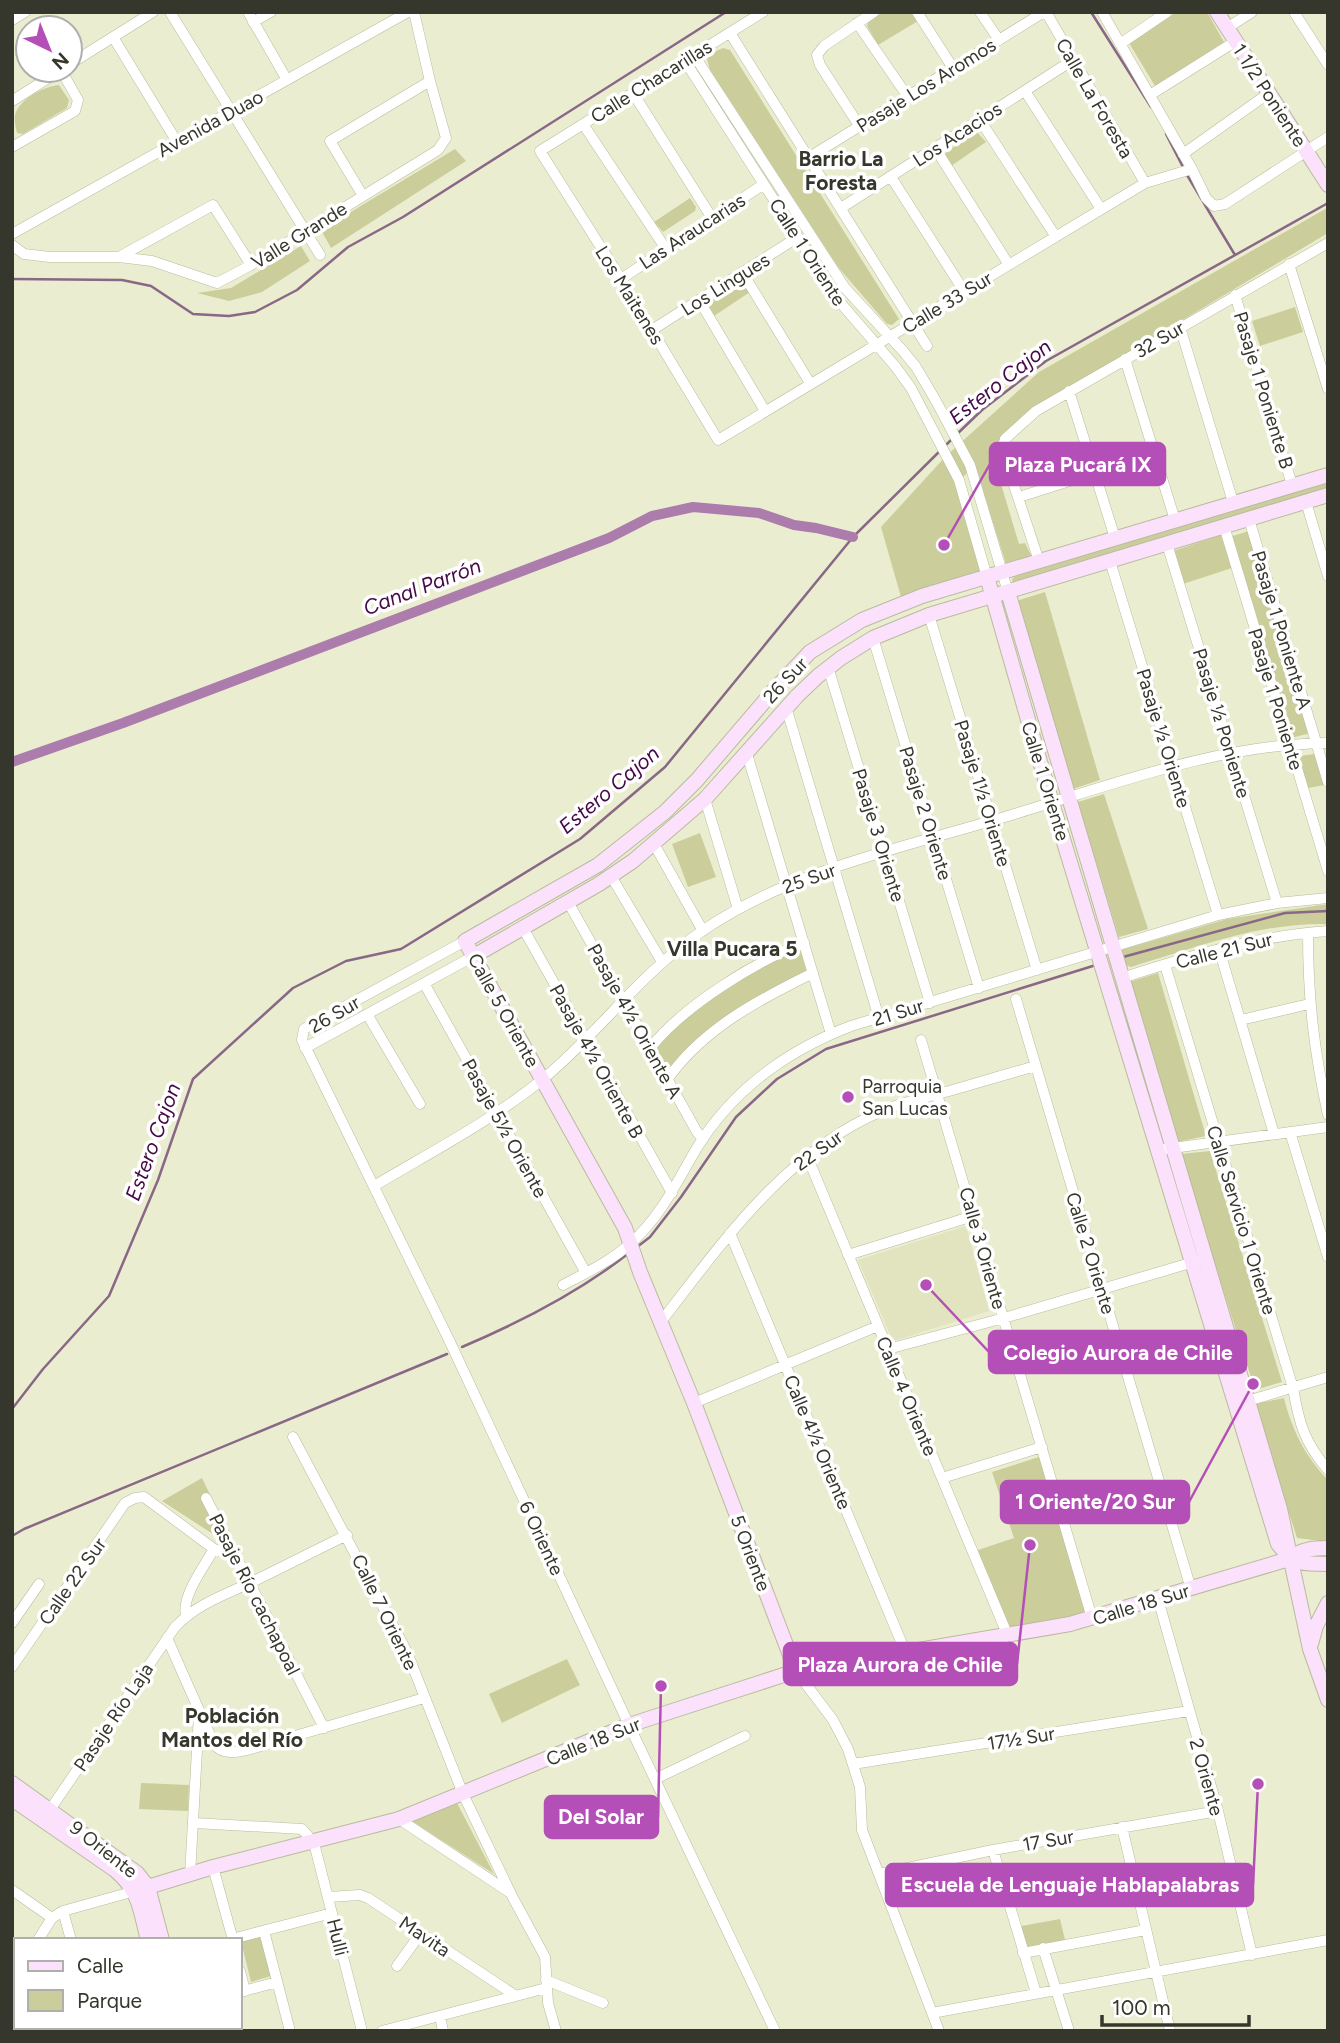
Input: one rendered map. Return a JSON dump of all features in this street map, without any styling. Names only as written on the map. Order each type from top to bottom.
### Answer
[{"type":"street","points":[[12,20],[25,12]]},
{"type":"street","points":[[84,55],[153,12]]},
{"type":"street","points":[[170,12],[320,255]]},
{"type":"street","points":[[271,12],[251,17],[287,80]]},
{"type":"street","name":"Avenida Duao","points":[[12,234],[408,12]]},
{"type":"street","name":"Valle Grande","points":[[12,245],[24,254],[50,257],[119,257],[152,261],[217,283],[251,265],[438,150],[446,138],[414,12]]},
{"type":"street","name":"Calle Chacarillas","points":[[540,151],[763,12]]},
{"type":"street","points":[[860,127],[820,65],[817,55],[824,46],[874,12]]},
{"type":"street","points":[[917,12],[953,68]]},
{"type":"street","points":[[980,12],[999,40]]},
{"type":"street","name":"Pasaje Los Aromos","points":[[808,158],[1045,12]]},
{"type":"street","name":"Calle La Foresta","points":[[1045,12],[1145,183]]},
{"type":"street","points":[[1102,12],[1206,198],[1214,206],[1225,204],[1328,137]]},
{"type":"street","points":[[1120,44],[1167,12]]},
{"type":"street","name":"1 1/2 Poniente","points":[[1217,12],[1325,181]]},
{"type":"street","points":[[1227,28],[1252,12]]},
{"type":"street","points":[[1294,12],[1328,65]]},
{"type":"street","points":[[857,23],[908,97]]},
{"type":"street","points":[[730,33],[927,346]]},
{"type":"street","points":[[113,37],[177,142]]},
{"type":"street","points":[[1150,95],[1236,41]]},
{"type":"street","name":"Calle 1 Oriente","points":[[689,58],[764,184],[838,300],[911,388],[959,480],[1052,803],[1108,958],[1122,978],[1165,1149]]},
{"type":"street","name":"Calle 1 Oriente","points":[[689,58],[845,288],[916,367],[946,418],[975,481],[1069,798],[1108,958],[1242,1402],[1280,1509],[1310,1649],[1327,1698]]},
{"type":"street","name":"Los Acacios","points":[[841,208],[1073,60]]},
{"type":"street","points":[[363,195],[330,141],[430,81]]},
{"type":"street","points":[[12,101],[39,84]]},
{"type":"street","points":[[12,147],[75,111],[78,100],[69,84]]},
{"type":"street","points":[[1025,91],[1101,209]]},
{"type":"street","points":[[633,93],[712,218]]},
{"type":"street","points":[[1183,154],[1269,93]]},
{"type":"street","points":[[980,120],[1056,237]]},
{"type":"street","points":[[583,124],[666,249]]},
{"type":"street","points":[[935,148],[1009,265]]},
{"type":"street","name":"Los Maitenes","points":[[540,151],[718,440]]},
{"type":"street","name":"Calle 33 Sur","points":[[718,440],[1145,183],[1192,169]]},
{"type":"street","points":[[891,177],[964,291]]},
{"type":"street","name":"Las Araucarias","points":[[621,279],[764,184]]},
{"type":"street","points":[[119,257],[213,205],[251,265]]},
{"type":"street","name":"Los Lingues","points":[[652,330],[798,237]]},
{"type":"street","name":"32 Sur","points":[[1019,497],[1002,449],[1005,439],[1028,418],[1069,391],[1328,243]]},
{"type":"street","points":[[1289,264],[1328,389]]},
{"type":"street","points":[[743,272],[810,383]]},
{"type":"street","name":"Pasaje 1 Poniente B","points":[[1236,295],[1293,485]]},
{"type":"street","points":[[699,300],[765,411]]},
{"type":"street","points":[[1180,327],[1233,502]]},
{"type":"street","points":[[1125,359],[1175,520]]},
{"type":"street","points":[[1069,391],[1115,538]]},
{"type":"street","points":[[1039,561],[1019,497],[1095,473]]},
{"type":"street","name":"26 Sur","points":[[1328,475],[922,596],[862,620],[821,644],[775,688],[697,780],[645,828],[598,865],[304,1029],[301,1034],[304,1048],[474,956],[611,876],[654,845],[705,799],[786,707],[828,667],[873,638],[929,615],[1328,495]]},
{"type":"street","points":[[1306,502],[1328,576]]},
{"type":"street","name":"Pasaje 1 Poniente A","points":[[1249,519],[1328,782]]},
{"type":"street","name":"Pasaje 1 Poniente","points":[[1224,526],[1328,871]]},
{"type":"street","name":"Pasaje ½ Poniente","points":[[1167,544],[1277,903]]},
{"type":"street","name":"Pasaje ½ Oriente","points":[[1110,561],[1218,915]]},
{"type":"street","name":"Pasaje 1½ Oriente","points":[[929,615],[1037,971]]},
{"type":"street","name":"Pasaje 2 Oriente","points":[[873,638],[979,988]]},
{"type":"street","name":"Pasaje 3 Oriente","points":[[828,667],[930,1003]]},
{"type":"street","points":[[786,707],[879,1018]]},
{"type":"street","name":"25 Sur","points":[[374,1186],[496,1113],[542,1079],[586,1040],[622,999],[662,962],[703,931],[738,909],[787,886],[835,868],[1172,766],[1291,745],[1328,743]]},
{"type":"street","points":[[747,754],[831,1034]]},
{"type":"street","points":[[705,799],[738,909]]},
{"type":"street","points":[[654,845],[703,931]]},
{"type":"street","points":[[611,876],[662,962]]},
{"type":"street","name":"21 Sur","points":[[563,1285],[632,1248],[672,1193],[703,1139],[730,1104],[757,1079],[802,1048],[831,1034],[979,988],[1037,971],[1108,958],[1218,915],[1277,903],[1328,898]]},
{"type":"street","name":"Pasaje 4½ Oriente A","points":[[568,902],[703,1139]]},
{"type":"street","name":"Pasaje 4½ Oriente B","points":[[523,928],[672,1193]]},
{"type":"street","name":"Calle 21 Sur","points":[[1122,978],[1219,949],[1270,938],[1328,931]]},
{"type":"street","points":[[1308,933],[1309,1004],[1316,1060],[1328,1115]]},
{"type":"street","name":"Calle 5 Oriente","points":[[465,941],[542,1079]]},
{"type":"street","points":[[650,1048],[690,1011],[738,975],[768,957],[804,942]]},
{"type":"street","points":[[1219,949],[1274,1134]]},
{"type":"street","name":"Calle Servicio 1 Oriente","points":[[1165,965],[1293,1388],[1299,1422],[1306,1440],[1328,1470]]},
{"type":"street","points":[[667,1080],[693,1051],[733,1018],[762,999],[813,973]]},
{"type":"street","name":"Pasaje 5½ Oriente","points":[[424,983],[586,1273]]},
{"type":"street","name":"Calle 2 Oriente","points":[[1016,999],[1191,1589]]},
{"type":"street","points":[[1241,1020],[1309,1004]]},
{"type":"street","points":[[367,1014],[421,1104]]},
{"type":"street","name":"Calle 3 Oriente","points":[[921,1040],[1092,1618]]},
{"type":"street","name":"6 Oriente","points":[[304,1048],[450,1342],[775,2031]]},
{"type":"street","name":"22 Sur","points":[[660,1323],[730,1234],[776,1184],[807,1156],[872,1116],[1036,1066]]},
{"type":"street","name":"5 Oriente","points":[[542,1079],[622,1221],[796,1671],[833,1720],[853,1764],[860,1787],[862,1830],[939,2031]]},
{"type":"street","points":[[1165,1149],[1328,1127]]},
{"type":"street","points":[[1290,1132],[1328,1258]]},
{"type":"street","name":"Calle 4 Oriente","points":[[807,1156],[1008,1636]]},
{"type":"street","points":[[848,1255],[973,1216]]},
{"type":"street","name":"Calle 4½ Oriente","points":[[730,1234],[905,1651]]},
{"type":"street","points":[[888,1349],[1199,1261]]},
{"type":"street","points":[[694,1404],[878,1326]]},
{"type":"street","points":[[1242,1402],[1328,1377]]},
{"type":"street","name":"Calle 7 Oriente","points":[[293,1437],[407,1652],[463,1794]]},
{"type":"street","points":[[942,1478],[1042,1447]]},
{"type":"street","name":"Calle 22 Sur","points":[[12,1667],[125,1503],[144,1497],[214,1549]]},
{"type":"street","name":"Pasaje Río cachapoal","points":[[206,1497],[324,1728]]},
{"type":"street","points":[[235,1556],[214,1549],[186,1599],[186,1615],[219,1595],[250,1583],[347,1535]]},
{"type":"street","name":"Calle 18 Sur","points":[[39,1938],[52,1918],[63,1911],[214,1867],[399,1819],[629,1726],[796,1671],[1008,1636],[1092,1618],[1289,1559],[1310,1549],[1328,1548]]},
{"type":"street","name":"Calle 18 Sur","points":[[1289,1559],[1299,1564],[1328,1564]]},
{"type":"street","points":[[12,1623],[38,1584]]},
{"type":"street","name":"2 Oriente","points":[[1158,1599],[1218,1811],[1252,1955]]},
{"type":"street","points":[[1310,1649],[1316,1626],[1328,1603]]},
{"type":"street","name":"Pasaje Río Laja","points":[[47,1815],[167,1638],[186,1615]]},
{"type":"street","points":[[167,1638],[214,1745],[226,1752],[251,1749],[424,1698]]},
{"type":"street","points":[[190,1875],[199,1710]]},
{"type":"street","name":"17½ Sur","points":[[853,1764],[1189,1712]]},
{"type":"street","points":[[655,1779],[744,1736]]},
{"type":"street","name":"9 Oriente","points":[[12,1783],[47,1815]]},
{"type":"street","points":[[463,1794],[545,1957],[548,1968],[546,1984],[555,2031]]},
{"type":"street","name":"9 Oriente","points":[[12,1799],[47,1815],[130,1866],[161,1938]]},
{"type":"street","name":"17 Sur","points":[[879,1874],[993,1850],[1218,1811]]},
{"type":"street","points":[[399,1819],[511,1894]]},
{"type":"street","points":[[194,1823],[302,1829],[314,1843]]},
{"type":"street","points":[[1122,1827],[1170,2031]]},
{"type":"street","name":"Hulli","points":[[314,1843],[362,2031]]},
{"type":"street","points":[[993,1850],[1036,1993]]},
{"type":"street","points":[[214,1867],[232,1938]]},
{"type":"street","name":"9 Oriente","points":[[142,1889],[148,1938]]},
{"type":"street","points":[[12,1890],[52,1918]]},
{"type":"street","name":"Mavita","points":[[328,1897],[364,1896],[516,1996]]},
{"type":"street","points":[[63,1911],[70,1938]]},
{"type":"street","points":[[236,1938],[332,1913]]},
{"type":"street","points":[[1023,1953],[1146,1930]]},
{"type":"street","points":[[264,1931],[290,2031]]},
{"type":"street","points":[[397,1966],[421,1933]]},
{"type":"street","points":[[932,2012],[1328,1940]]},
{"type":"street","points":[[1043,1948],[1069,2031]]},
{"type":"street","points":[[242,1992],[277,1982]]},
{"type":"street","points":[[382,2031],[516,1996],[546,1984],[603,2003]]},
{"type":"street","points":[[440,2016],[443,2031]]},
{"type":"shaded area","points":[[966,1226],[989,1311],[893,1341],[858,1260]]},
{"type":"green space","points":[[884,12],[911,12],[918,21],[878,45],[867,26],[869,20]]},
{"type":"green space","points":[[1177,12],[1207,12],[1224,42],[1155,86],[1129,43]]},
{"type":"green space","points":[[723,48],[730,50],[899,319],[892,325],[887,324],[838,267],[710,70],[707,59],[712,53]]},
{"type":"green space","points":[[59,85],[69,100],[67,108],[23,134],[17,133],[15,116],[21,104],[40,91]]},
{"type":"green space","points":[[977,132],[986,142],[951,166],[945,157],[946,152]]},
{"type":"green space","points":[[455,149],[466,161],[331,248],[321,230]]},
{"type":"green space","points":[[690,198],[696,207],[695,211],[663,232],[654,222]]},
{"type":"green space","points":[[1327,208],[1328,233],[1030,411],[998,442],[998,474],[1019,544],[1025,543],[1032,557],[1007,567],[975,465],[959,481],[983,580],[903,604],[881,527],[946,456],[1039,372]]},
{"type":"green space","points":[[301,246],[310,261],[262,292],[229,301],[197,293],[231,288]]},
{"type":"green space","points":[[741,281],[750,292],[714,316],[708,307],[709,302]]},
{"type":"green space","points":[[1295,307],[1303,332],[1260,346],[1252,321]]},
{"type":"green space","points":[[1328,479],[1328,491],[1014,584],[1012,580],[1015,575]]},
{"type":"green space","points":[[1249,531],[1311,733],[1291,738],[1229,537]]},
{"type":"green space","points":[[1221,535],[1232,568],[1183,584],[1173,551]]},
{"type":"green space","points":[[1045,592],[1100,780],[1073,789],[1016,601]]},
{"type":"green space","points":[[1315,754],[1325,785],[1308,788],[1299,756]]},
{"type":"green space","points":[[1104,794],[1148,929],[1119,937],[1078,802]]},
{"type":"green space","points":[[700,833],[716,877],[688,887],[672,844]]},
{"type":"green space","points":[[1328,904],[1328,924],[1303,924],[1253,932],[1131,967],[1125,965],[1119,953],[1124,949],[1227,919]]},
{"type":"green space","points":[[804,942],[813,973],[723,1025],[667,1080],[650,1048],[738,975]]},
{"type":"green space","points":[[1158,973],[1206,1136],[1177,1142],[1129,982]]},
{"type":"green space","points":[[1210,1151],[1282,1382],[1255,1390],[1180,1154]]},
{"type":"green space","points":[[1284,1398],[1300,1442],[1328,1480],[1328,1542],[1297,1538],[1254,1404]]},
{"type":"green space","points":[[1039,1457],[1086,1614],[1008,1629],[975,1551],[1014,1538],[992,1472]]},
{"type":"green space","points":[[202,1478],[236,1549],[162,1501]]},
{"type":"green space","points":[[567,1659],[580,1685],[502,1723],[489,1694]]},
{"type":"green space","points":[[141,1783],[189,1785],[188,1811],[139,1809]]},
{"type":"green space","points":[[457,1803],[494,1874],[410,1820]]},
{"type":"green space","points":[[1060,1919],[1066,1944],[1023,1953],[1016,1927]]},
{"type":"green space","points":[[261,1936],[271,1976],[251,1982],[242,1941]]},
{"type":"waterway","points":[[12,279],[122,280],[151,286],[193,314],[229,316],[255,312],[297,290],[348,247],[403,217],[726,12]]},
{"type":"waterway","points":[[1091,12],[1151,107]]},
{"type":"waterway","points":[[1166,134],[1184,169]]},
{"type":"waterway","points":[[1187,175],[1235,255]]},
{"type":"waterway","name":"Estero Cajon","points":[[956,435],[982,410],[1046,361],[1328,203]]},
{"type":"waterway","name":"Estero Cajon","points":[[12,1409],[43,1369],[109,1296],[158,1180],[193,1079],[293,988],[346,961],[401,949],[580,839],[665,767],[853,537],[951,440]]},
{"type":"waterway","name":"Canal Parrón","points":[[12,762],[123,723],[609,538],[652,516],[693,507],[759,513],[794,525],[853,537]]},
{"type":"waterway","points":[[1123,957],[1285,913],[1328,911]]},
{"type":"waterway","points":[[637,1247],[650,1237],[681,1197],[736,1117],[777,1079],[826,1049],[1096,965]]},
{"type":"waterway","points":[[462,1347],[548,1306],[629,1253]]},
{"type":"waterway","points":[[12,1536],[447,1354]]},
{"type":"place","name":"Plaza Pucará IX","points":[[944,545]]},
{"type":"place","name":"Parroquia San Lucas","points":[[848,1097]]},
{"type":"place","name":"Colegio Aurora de Chile","points":[[926,1285]]},
{"type":"place","name":"1 Oriente/20 Sur","points":[[1253,1384]]},
{"type":"place","name":"Plaza Aurora de Chile","points":[[1030,1545]]},
{"type":"place","name":"Del Solar","points":[[661,1686]]},
{"type":"place","name":"Escuela de Lenguaje Hablapalabras","points":[[1258,1784]]},
{"type":"district","name":"Barrio La Foresta","points":[[841,171]]},
{"type":"district","name":"Villa Pucara 5","points":[[732,949]]},
{"type":"district","name":"Población Mantos del Río","points":[[232,1728]]}]
